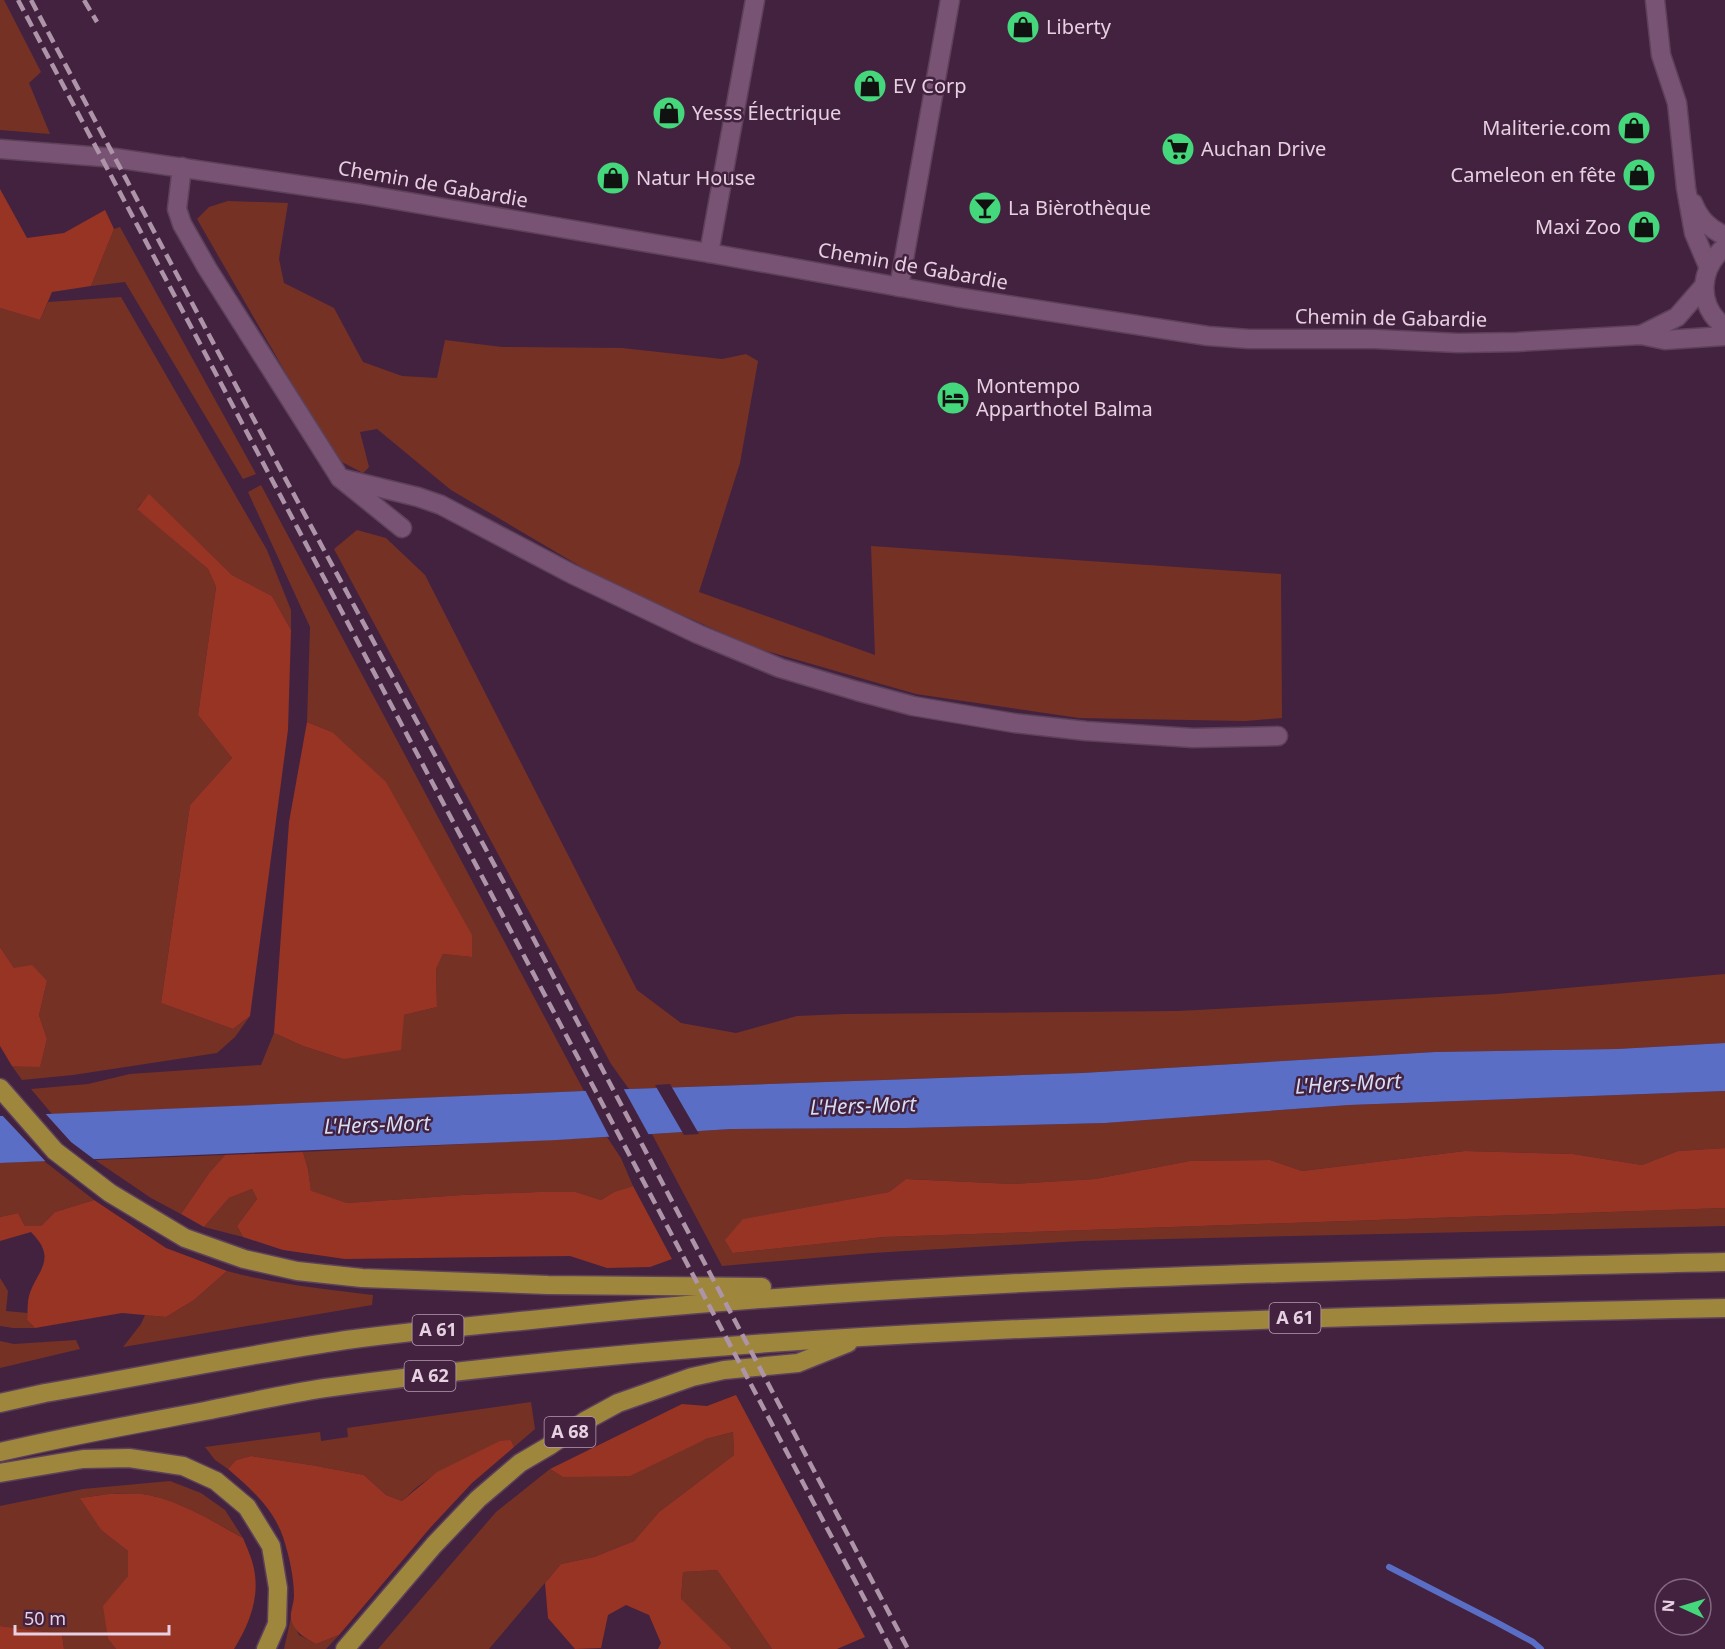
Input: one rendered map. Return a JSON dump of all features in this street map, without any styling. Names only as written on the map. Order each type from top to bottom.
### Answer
[{"type":"highway","points":[[0,1088],[56,1151],[110,1192],[184,1238],[244,1259],[297,1271],[362,1278],[514,1284],[881,1290]]},
{"type":"highway","name":"A 61","points":[[0,1403],[45,1393],[345,1341],[646,1307],[881,1290],[1087,1279],[1725,1262]]},
{"type":"highway","name":"A 61","points":[[866,1336],[1348,1316],[1725,1308]]},
{"type":"highway","name":"A 62","points":[[0,1452],[58,1438],[321,1389],[611,1356],[866,1336]]},
{"type":"highway","name":"A 68","points":[[345,1649],[434,1545],[478,1499],[520,1463],[585,1421],[618,1403],[657,1387],[724,1370],[798,1363],[866,1336]]},
{"type":"highway","points":[[0,1473],[83,1459],[129,1458],[183,1466],[216,1481],[247,1507],[271,1546],[278,1588],[277,1624],[267,1649]]},
{"type":"street","points":[[709,253],[755,0]]},
{"type":"street","points":[[899,287],[950,0]]},
{"type":"street","points":[[1655,0],[1661,55],[1677,103],[1686,188],[1694,233],[1708,266]]},
{"type":"street","name":"Chemin de Gabardie","points":[[0,149],[115,158],[383,198],[899,287],[1208,336],[1248,339],[1386,339],[1458,343],[1641,335],[1665,340],[1725,336]]},
{"type":"street","points":[[182,167],[177,209],[182,224],[207,268],[340,478],[402,528]]},
{"type":"street","points":[[1686,188],[1698,216],[1705,224],[1725,236]]},
{"type":"street","points":[[1725,247],[1708,266],[1704,286],[1711,312],[1725,327]]},
{"type":"street","name":"Chemin de Gabardie","points":[[1641,335],[1677,317],[1704,286]]},
{"type":"street","points":[[340,478],[441,505],[572,574],[698,634],[780,668],[857,691],[924,708],[1014,723],[1086,731],[1193,738],[1278,736]]},
{"type":"shaded area","points":[[0,0],[4,0],[41,72],[29,83],[50,134],[0,130]]},
{"type":"shaded area","points":[[0,189],[27,238],[64,233],[105,210],[114,229],[91,286],[52,292],[40,320],[0,308]]},
{"type":"shaded area","points":[[228,201],[288,203],[279,259],[284,283],[334,308],[363,362],[402,376],[437,378],[445,340],[502,347],[622,348],[722,359],[746,354],[758,361],[740,463],[699,592],[875,655],[871,546],[1281,574],[1282,718],[1245,721],[1079,718],[916,694],[756,648],[600,578],[451,490],[377,429],[360,432],[369,467],[363,473],[342,462],[306,408],[197,219],[209,207]]},
{"type":"shaded area","points":[[120,227],[256,474],[243,479],[125,282],[91,286],[114,229]]},
{"type":"shaded area","points":[[121,297],[267,550],[291,610],[291,630],[272,596],[232,575],[149,495],[137,508],[208,569],[216,587],[198,715],[232,758],[190,805],[161,1003],[233,1029],[250,1016],[235,1037],[217,1053],[73,1075],[22,1080],[12,1066],[40,1066],[47,1039],[39,1015],[47,981],[14,968],[0,947],[0,308],[40,320],[48,302]]},
{"type":"shaded area","points":[[261,485],[584,1091],[52,1114],[31,1089],[88,1084],[130,1074],[261,1065],[274,1033],[303,1046],[343,1059],[404,1015],[437,1007],[436,969],[443,954],[472,957],[332,732],[307,722],[310,627],[248,492]]},
{"type":"shaded area","points":[[149,494],[232,575],[272,596],[291,630],[288,730],[250,1016],[233,1029],[161,1003],[190,805],[232,758],[198,715],[216,587],[208,569],[137,509]]},
{"type":"shaded area","points":[[357,530],[386,538],[425,575],[637,990],[681,1023],[736,1033],[797,1016],[1178,1011],[1497,994],[1725,974],[1725,1043],[1617,1049],[1435,1052],[1082,1073],[629,1089],[611,1064],[334,549]]},
{"type":"shaded area","points":[[307,722],[332,732],[386,782],[472,935],[472,957],[443,954],[436,969],[437,1007],[404,1015],[401,1050],[343,1059],[303,1046],[274,1033],[289,822]]},
{"type":"shaded area","points":[[0,947],[14,968],[32,965],[47,981],[39,1015],[47,1039],[40,1067],[12,1066],[0,1046]]},
{"type":"shaded area","points":[[1725,1091],[1725,1148],[1678,1151],[1642,1165],[1573,1154],[1465,1151],[1302,1171],[1270,1160],[1190,1161],[1095,1179],[1012,1184],[906,1179],[889,1192],[744,1219],[733,1253],[884,1237],[1725,1208],[1725,1226],[1081,1241],[872,1253],[722,1266],[652,1134],[731,1129],[906,1128],[1104,1123],[1349,1105]]},
{"type":"shaded area","points":[[607,1137],[621,1158],[633,1186],[614,1192],[601,1200],[576,1192],[538,1192],[347,1203],[311,1192],[303,1152]]},
{"type":"shaded area","points":[[1725,1148],[1725,1208],[884,1237],[733,1253],[725,1240],[743,1219],[889,1192],[906,1179],[1012,1184],[1095,1179],[1190,1161],[1270,1160],[1302,1171],[1465,1151],[1573,1154],[1642,1165],[1678,1151]]},
{"type":"shaded area","points":[[303,1152],[311,1191],[347,1203],[538,1192],[576,1192],[601,1200],[614,1192],[633,1186],[672,1259],[650,1267],[607,1268],[570,1256],[345,1259],[283,1250],[243,1237],[237,1226],[257,1199],[252,1189],[229,1198],[204,1227],[181,1214],[209,1173],[225,1155]]},
{"type":"shaded area","points":[[225,1155],[209,1173],[181,1214],[151,1198],[95,1160]]},
{"type":"shaded area","points":[[44,1161],[94,1200],[55,1212],[41,1226],[25,1226],[18,1213],[0,1217],[0,1163]]},
{"type":"shaded area","points":[[252,1189],[257,1199],[237,1226],[243,1237],[204,1227],[229,1198]]},
{"type":"shaded area","points":[[94,1200],[166,1248],[227,1271],[194,1300],[166,1317],[122,1313],[35,1328],[27,1320],[28,1302],[32,1287],[43,1265],[45,1258],[43,1250],[31,1232],[0,1241],[0,1217],[18,1213],[25,1226],[41,1226],[55,1212]]},
{"type":"shaded area","points":[[227,1271],[281,1283],[373,1295],[372,1305],[123,1347],[141,1324],[145,1315],[166,1317],[194,1300]]},
{"type":"shaded area","points":[[0,1278],[8,1291],[6,1311],[28,1313],[27,1320],[35,1328],[0,1326]]},
{"type":"shaded area","points":[[76,1340],[80,1349],[0,1368],[0,1341],[14,1344]]},
{"type":"shaded area","points":[[736,1395],[865,1637],[837,1649],[772,1649],[717,1570],[683,1572],[681,1599],[732,1649],[658,1649],[661,1643],[649,1615],[626,1605],[608,1615],[601,1648],[575,1649],[548,1618],[545,1583],[561,1564],[594,1557],[634,1541],[659,1512],[734,1455],[733,1432],[706,1439],[630,1476],[563,1477],[550,1469],[682,1404],[707,1406]]},
{"type":"shaded area","points":[[531,1402],[535,1429],[514,1447],[511,1440],[438,1472],[402,1501],[386,1495],[364,1475],[311,1465],[251,1456],[236,1460],[228,1469],[215,1460],[205,1447],[320,1432],[321,1441],[348,1437],[347,1428]]},
{"type":"shaded area","points":[[733,1432],[734,1455],[659,1512],[634,1541],[594,1557],[561,1564],[489,1649],[378,1649],[496,1512],[550,1469],[563,1477]]},
{"type":"shaded area","points":[[511,1440],[514,1447],[472,1483],[430,1528],[339,1635],[316,1644],[297,1631],[291,1619],[293,1581],[283,1537],[267,1508],[228,1469],[236,1460],[251,1456],[364,1475],[386,1495],[402,1501],[437,1472],[500,1441]]},
{"type":"shaded area","points":[[170,1481],[201,1493],[225,1510],[243,1538],[194,1512],[153,1496],[125,1493],[81,1498],[101,1530],[128,1551],[128,1576],[104,1606],[108,1639],[116,1649],[64,1649],[62,1634],[0,1626],[0,1506],[83,1489]]},
{"type":"shaded area","points":[[109,1494],[142,1494],[168,1500],[243,1538],[253,1565],[256,1590],[249,1621],[234,1649],[116,1649],[108,1639],[103,1606],[128,1576],[128,1551],[101,1530],[80,1498]]},
{"type":"shaded area","points":[[717,1570],[772,1649],[732,1649],[681,1600],[683,1572]]},
{"type":"shaded area","points":[[291,1618],[299,1635],[316,1644],[339,1635],[326,1649],[284,1649]]},
{"type":"shaded area","points":[[0,1626],[62,1634],[64,1649],[0,1649]]},
{"type":"water","name":"L'Hers-Mort","points":[[1725,1043],[1725,1091],[1349,1105],[1105,1123],[906,1128],[731,1129],[557,1140],[0,1163],[0,1116],[629,1089],[1082,1073],[1435,1052],[1617,1049]]},
{"type":"pier","points":[[670,1084],[699,1134],[684,1135],[655,1085]]},
{"type":"pier","points":[[622,1086],[650,1137],[611,1140],[584,1088]]},
{"type":"pier","points":[[43,1111],[71,1142],[99,1163],[48,1164],[0,1113]]},
{"type":"waterway","points":[[1389,1567],[1496,1622],[1533,1642],[1541,1649]]},
{"type":"railway","points":[[18,0],[891,1649]]},
{"type":"railway","points":[[31,0],[285,478],[509,892],[908,1649]]},
{"type":"railway","points":[[84,0],[97,22]]},
{"type":"place","name":"Liberty","points":[[1023,27]]},
{"type":"place","name":"EV Corp","points":[[870,86]]},
{"type":"place","name":"Yesss Électrique","points":[[669,113]]},
{"type":"place","name":"Maliterie.com","points":[[1634,128]]},
{"type":"place","name":"Auchan Drive","points":[[1178,149]]},
{"type":"place","name":"Cameleon en fête","points":[[1639,175]]},
{"type":"place","name":"Natur House","points":[[613,178]]},
{"type":"place","name":"La Bièrothèque","points":[[985,208]]},
{"type":"place","name":"Maxi Zoo","points":[[1644,227]]},
{"type":"place","name":"Montempo Apparthotel Balma","points":[[953,398]]}]
